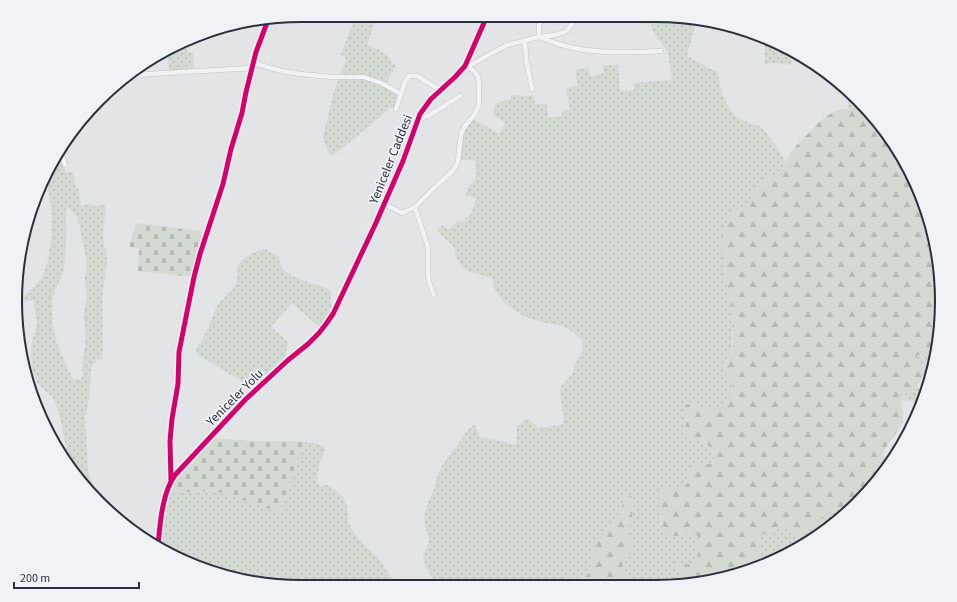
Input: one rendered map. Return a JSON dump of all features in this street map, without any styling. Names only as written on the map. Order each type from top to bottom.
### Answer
[{"type":"street","name":"Yeniceler Caddesi","points":[[350,277],[403,161],[418,118],[427,104],[440,90],[467,66],[485,22]]},
{"type":"street","points":[[539,37],[539,25],[541,22]]},
{"type":"street","points":[[384,204],[402,213],[415,207],[453,171],[458,162],[461,134],[465,126],[475,114],[479,105],[478,77],[474,71],[467,66],[507,45],[565,32],[574,22]]},
{"type":"street","points":[[171,481],[170,441],[178,384],[179,352],[196,270],[223,184],[231,149],[242,113],[252,65],[266,24]]},
{"type":"street","points":[[539,37],[569,47],[590,51],[624,53],[660,51]]},
{"type":"street","points":[[525,40],[526,59],[532,89]]},
{"type":"street","points":[[137,76],[252,65],[311,76],[364,77],[381,83],[401,94]]},
{"type":"street","points":[[396,110],[406,82],[411,76],[417,76],[440,90]]},
{"type":"street","points":[[418,118],[428,116],[460,96]]},
{"type":"street","points":[[62,156],[65,165]]},
{"type":"street","points":[[415,207],[428,247],[428,274],[434,295]]},
{"type":"street","name":"Yeniceler Yolu","points":[[159,541],[163,509],[171,481],[181,468],[245,400],[319,334],[333,314],[350,277]]},
{"type":"green space","points":[[353,22],[375,22],[367,45],[380,50],[390,58],[389,60],[396,66],[385,85],[401,94],[396,108],[389,108],[333,156],[328,152],[323,137],[333,95],[346,58],[341,55]]},
{"type":"green space","points":[[632,22],[695,25],[687,56],[712,70],[717,71],[722,94],[730,109],[741,119],[761,127],[779,151],[786,165],[781,175],[777,177],[770,177],[753,192],[751,202],[732,214],[723,230],[720,242],[725,257],[723,268],[732,309],[732,350],[723,372],[731,380],[733,390],[718,408],[710,410],[705,409],[695,402],[685,411],[686,424],[695,438],[704,441],[714,454],[715,459],[709,464],[697,466],[688,478],[687,484],[683,489],[679,491],[671,489],[664,490],[660,496],[659,511],[661,524],[671,534],[677,536],[690,532],[697,535],[701,539],[698,543],[698,555],[691,563],[677,569],[680,579],[631,580],[623,567],[624,562],[634,548],[626,535],[631,522],[634,506],[626,495],[618,517],[593,548],[590,570],[582,579],[435,580],[428,572],[423,559],[429,542],[424,518],[435,487],[437,476],[444,464],[464,435],[473,425],[475,426],[480,437],[513,445],[517,443],[517,427],[526,419],[538,428],[562,425],[564,422],[560,393],[561,387],[572,374],[576,361],[582,354],[583,341],[563,326],[528,318],[503,302],[494,288],[493,278],[467,271],[460,264],[454,247],[437,231],[443,225],[448,230],[458,220],[462,223],[472,212],[476,198],[466,195],[467,189],[476,178],[475,160],[459,160],[460,137],[472,118],[499,134],[505,123],[493,115],[495,104],[511,99],[510,95],[533,95],[535,105],[546,103],[549,118],[562,116],[562,111],[570,109],[566,88],[578,85],[575,70],[588,67],[591,77],[603,73],[603,66],[618,65],[620,91],[634,90],[634,83],[672,80],[668,52],[655,35],[650,24]]},
{"type":"green space","points":[[765,44],[791,57],[792,65],[776,63],[765,64]]},
{"type":"green space","points":[[186,47],[187,52],[194,54],[193,72],[169,73],[168,58],[163,58]]},
{"type":"green space","points":[[848,99],[860,111],[848,109]]},
{"type":"green space","points":[[846,109],[860,111],[866,117],[898,162],[914,194],[920,211],[930,247],[933,265],[935,301],[933,337],[930,354],[918,355],[915,358],[916,363],[927,366],[924,376],[917,386],[903,397],[900,403],[903,410],[903,422],[884,450],[883,456],[884,461],[866,485],[847,504],[842,508],[821,516],[815,525],[807,532],[800,535],[781,529],[763,534],[760,539],[761,560],[710,575],[680,579],[676,566],[677,564],[691,563],[697,557],[697,545],[701,539],[696,534],[691,532],[678,536],[668,533],[662,525],[659,502],[663,491],[667,488],[679,491],[687,483],[688,474],[696,466],[708,464],[713,462],[715,459],[715,456],[704,441],[698,438],[686,438],[684,434],[687,420],[685,407],[692,401],[706,409],[710,410],[718,408],[733,390],[731,380],[728,375],[723,372],[733,347],[732,309],[723,268],[725,257],[720,242],[723,230],[732,214],[751,202],[753,192],[758,184],[763,179],[777,177],[783,173],[787,165],[786,161],[794,148],[821,120],[838,110]]},
{"type":"green space","points":[[62,156],[65,172],[73,172],[81,205],[106,205],[103,233],[107,261],[102,298],[103,354],[101,359],[95,362],[91,367],[89,400],[85,417],[88,470],[93,487],[68,454],[58,409],[52,396],[37,382],[32,369],[31,346],[37,324],[34,302],[29,300],[22,304],[22,297],[38,283],[47,265],[52,224],[48,184]],"holes":[[[67,207],[78,219],[87,266],[85,277],[87,300],[84,309],[86,333],[82,377],[81,379],[77,380],[72,378],[55,338],[52,316],[52,301],[55,290],[63,273]]]},
{"type":"green space","points":[[136,223],[207,232],[194,277],[138,271],[139,248],[129,247]]},
{"type":"green space","points":[[265,249],[279,257],[281,266],[289,274],[327,288],[331,292],[331,307],[333,312],[322,329],[292,303],[271,327],[288,342],[286,354],[287,361],[256,390],[200,356],[195,350],[204,337],[217,306],[235,286],[240,262],[251,254]]},
{"type":"green space","points":[[930,354],[927,365],[923,366],[916,362],[915,358],[917,355]]},
{"type":"green space","points":[[917,386],[920,390],[916,402],[902,400]]},
{"type":"green space","points":[[209,438],[305,442],[281,510],[275,511],[218,492],[188,492],[167,489],[171,481]]},
{"type":"green space","points":[[305,442],[323,446],[325,448],[319,465],[317,484],[320,486],[328,485],[343,497],[346,504],[349,524],[353,531],[394,580],[301,580],[265,578],[247,575],[211,565],[194,559],[159,541],[167,489],[188,492],[218,492],[275,511],[281,510]]},
{"type":"green space","points":[[627,494],[633,498],[634,506],[631,522],[626,535],[634,548],[623,564],[626,573],[631,580],[564,580],[569,578],[581,578],[588,574],[591,568],[592,554],[596,543],[603,537],[616,520]]},
{"type":"green space","points":[[847,504],[826,522],[796,543],[761,560],[760,539],[763,534],[781,529],[800,535],[815,525],[821,516],[842,508]]},
{"type":"cycle path","points":[[159,541],[164,500],[175,475],[245,400],[319,333],[333,314],[403,161],[420,114],[431,99],[465,66],[484,22]]},
{"type":"cycle path","points":[[171,481],[170,441],[178,384],[179,352],[194,277],[223,184],[231,149],[242,113],[256,52],[267,24]]}]
